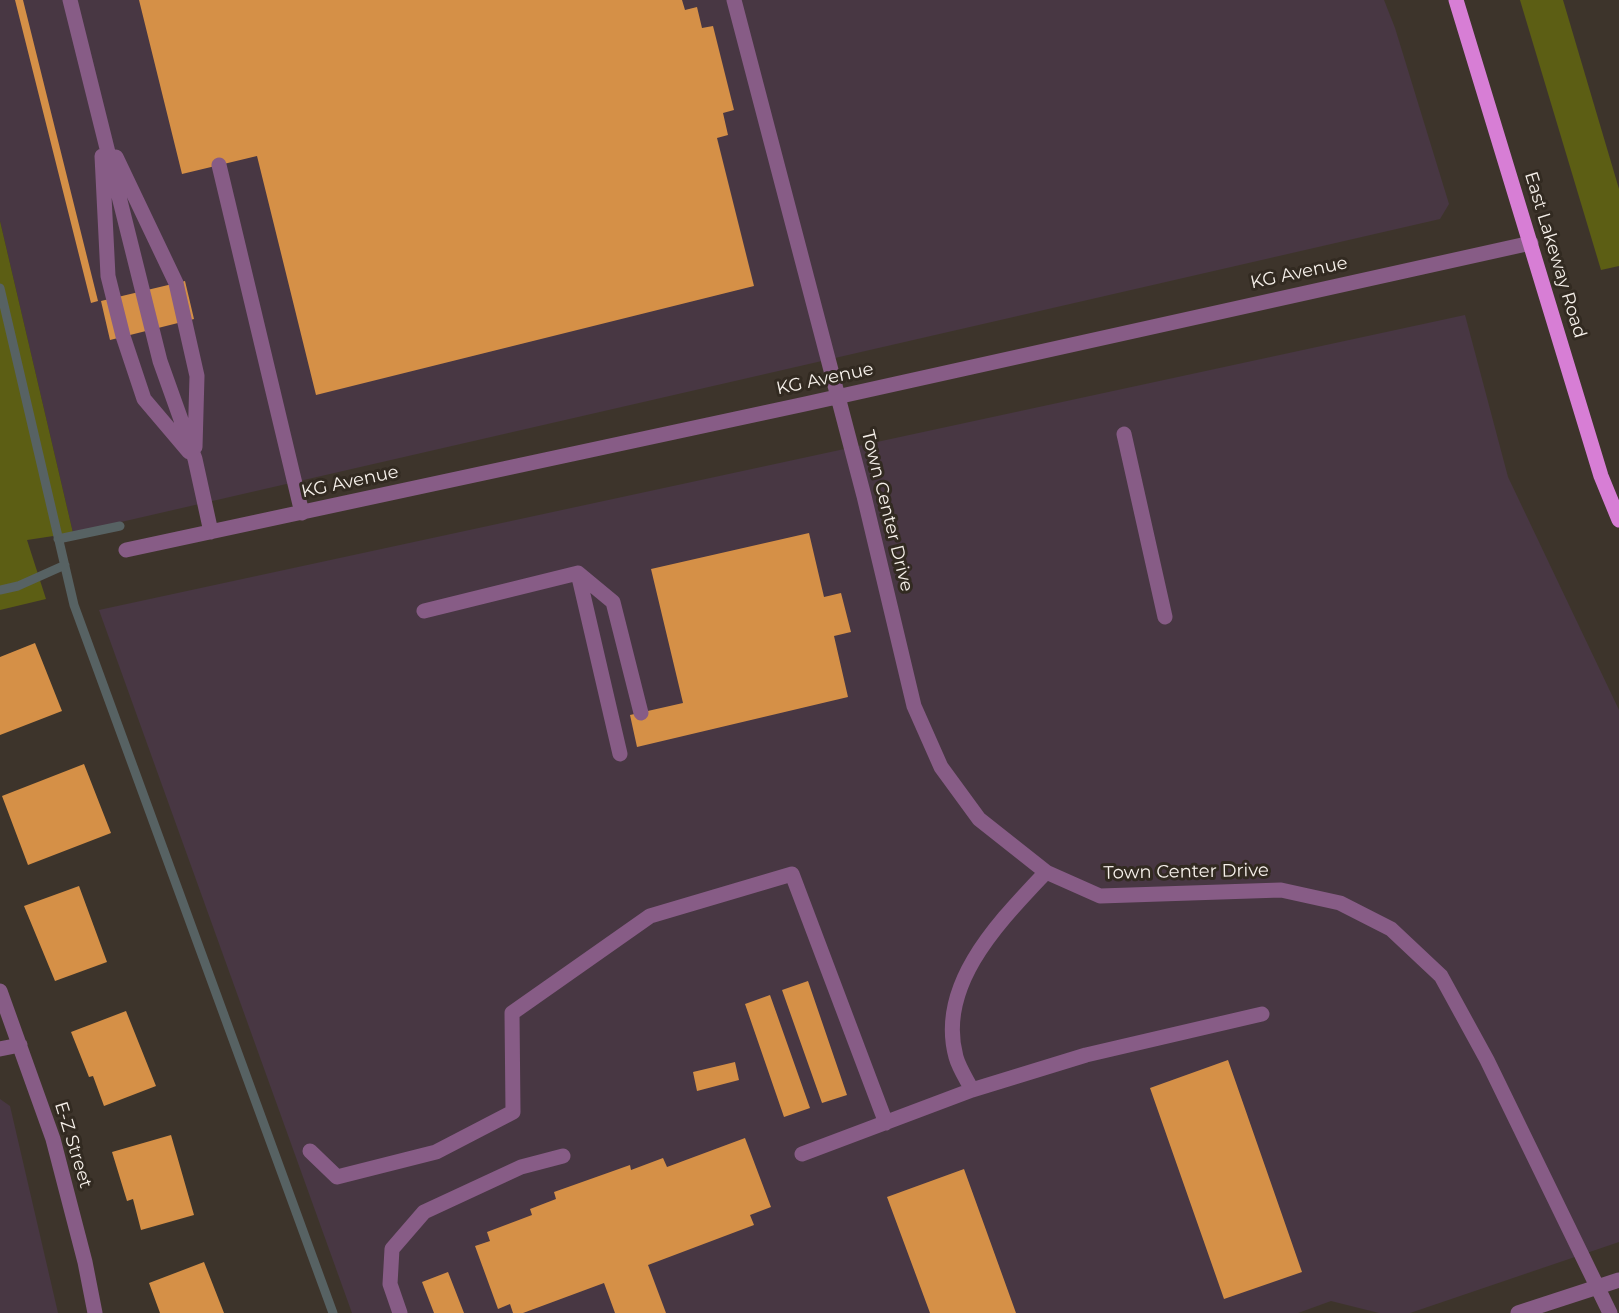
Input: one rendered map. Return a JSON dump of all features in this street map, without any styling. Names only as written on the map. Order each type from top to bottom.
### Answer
[{"type":"main road","name":"East Lakeway Road","points":[[1456,0],[1532,243],[1601,476],[1619,520]]},
{"type":"street","points":[[70,0],[160,361],[195,459],[212,532]]},
{"type":"street","name":"Town Center Drive","points":[[734,0],[838,396],[918,716],[941,767],[978,819],[1046,872],[1100,896],[1281,890],[1340,903],[1390,929],[1441,976],[1487,1060],[1610,1313]]},
{"type":"street","points":[[100,124],[176,283],[196,376],[195,459]]},
{"type":"street","points":[[100,124],[108,276],[123,336],[144,399],[195,459]]},
{"type":"street","points":[[219,165],[302,513]]},
{"type":"street","name":"KG Avenue","points":[[126,550],[1532,243]]},
{"type":"street","points":[[1124,434],[1165,617]]},
{"type":"street","points":[[424,611],[578,573]]},
{"type":"street","points":[[578,573],[613,602],[641,712]]},
{"type":"street","points":[[578,573],[620,754]]},
{"type":"street","points":[[972,1090],[956,1057],[952,1020],[963,982],[980,950],[1008,913],[1046,872]]},
{"type":"street","points":[[310,1151],[337,1177],[436,1152],[513,1112],[512,1013],[650,916],[792,874],[886,1123]]},
{"type":"street","name":"E-Z Street","points":[[0,992],[53,1139],[96,1313]]},
{"type":"street","points":[[802,1154],[972,1090],[1086,1055],[1262,1014]]},
{"type":"street","points":[[0,1049],[20,1045]]},
{"type":"street","points":[[399,1313],[390,1284],[392,1249],[424,1212],[521,1167],[563,1156]]},
{"type":"street","points":[[1518,1313],[1619,1280]]},
{"type":"shaded area","points":[[0,0],[1384,0],[1395,28],[1449,204],[1440,219],[73,533],[0,221]]},
{"type":"shaded area","points":[[1520,0],[1563,0],[1619,189],[1619,266],[1601,270]]},
{"type":"shaded area","points":[[0,221],[73,533],[27,540],[46,599],[0,610]]},
{"type":"shaded area","points":[[1465,315],[1508,477],[1619,710],[1619,1242],[1410,1313],[1379,1313],[1331,1301],[1298,1313],[352,1313],[99,610]]},
{"type":"shaded area","points":[[0,1099],[10,1106],[58,1313],[0,1313]]},
{"type":"building","points":[[15,0],[23,0],[98,301],[91,303]]},
{"type":"building","points":[[139,0],[682,0],[685,10],[697,7],[702,28],[713,26],[734,110],[723,113],[728,135],[717,138],[754,286],[316,395],[257,156],[182,174]]},
{"type":"building","points":[[185,281],[194,319],[110,340],[101,301]]},
{"type":"building","points":[[809,533],[824,597],[841,593],[851,632],[834,636],[848,697],[637,747],[630,715],[683,703],[651,569]]},
{"type":"building","points":[[35,643],[62,711],[0,735],[0,657]]},
{"type":"building","points":[[84,764],[111,833],[28,865],[2,796]]},
{"type":"building","points":[[79,886],[107,962],[55,981],[24,906]]},
{"type":"building","points":[[808,981],[847,1095],[822,1103],[782,990]]},
{"type":"building","points":[[770,995],[810,1108],[784,1117],[745,1004]]},
{"type":"building","points":[[126,1011],[156,1086],[104,1106],[93,1076],[89,1077],[71,1032]]},
{"type":"building","points":[[1228,1060],[1302,1272],[1224,1299],[1150,1088]]},
{"type":"building","points":[[735,1062],[739,1080],[697,1091],[693,1072]]},
{"type":"building","points":[[171,1135],[194,1215],[141,1230],[133,1199],[127,1201],[112,1152]]},
{"type":"building","points":[[745,1138],[771,1207],[750,1215],[754,1225],[648,1265],[666,1313],[615,1313],[604,1283],[523,1313],[513,1313],[510,1304],[498,1309],[475,1246],[490,1241],[487,1232],[532,1215],[530,1209],[556,1199],[554,1192],[630,1165],[631,1170],[663,1158],[667,1167]]},
{"type":"building","points":[[964,1169],[1016,1313],[930,1313],[887,1197]]},
{"type":"building","points":[[204,1262],[224,1313],[160,1313],[149,1283]]},
{"type":"building","points":[[448,1272],[464,1313],[434,1313],[422,1282]]},
{"type":"waterway","points":[[0,288],[74,605],[333,1313]]},
{"type":"waterway","points":[[58,539],[120,526]]},
{"type":"waterway","points":[[0,590],[18,586],[65,565]]}]
